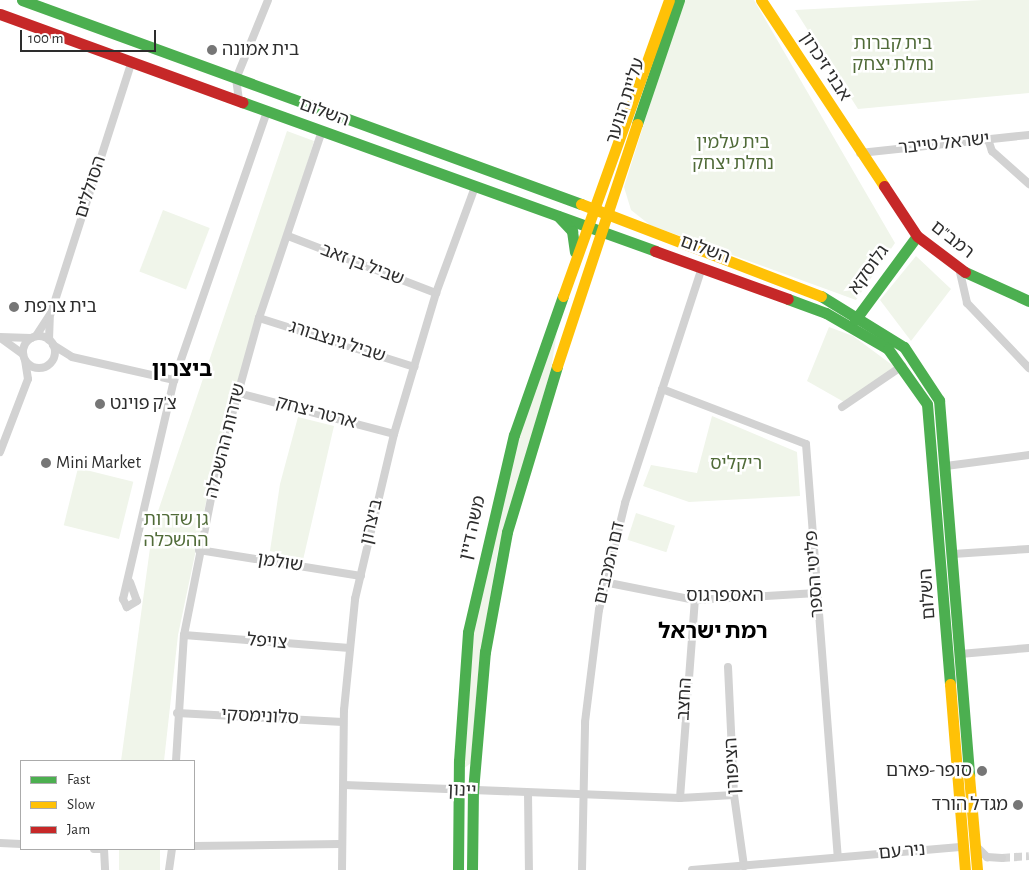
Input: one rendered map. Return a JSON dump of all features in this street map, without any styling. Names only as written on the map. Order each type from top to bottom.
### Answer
[{"type":"main road","name":"השלום","points":[[22,0],[606,213],[836,302],[859,314],[904,347],[939,400],[946,466],[977,870]]},
{"type":"main road","name":"עליית הנוער","points":[[592,208],[669,0]]},
{"type":"main road","name":"עליית הנוער","points":[[606,213],[679,0]]},
{"type":"main road","name":"אבני זיכרון","points":[[760,0],[860,153]]},
{"type":"main road","name":"השלום","points":[[0,14],[475,187],[553,212],[702,268],[851,326],[888,349],[902,366],[927,404],[932,437],[965,870]]},
{"type":"main road","name":"רמב\"ם","points":[[860,153],[917,236],[985,285],[1029,301]]},
{"type":"main road","points":[[615,189],[618,208],[629,223]]},
{"type":"main road","name":"משה דיין","points":[[458,870],[457,791],[468,632],[489,531],[514,435],[592,208]]},
{"type":"main road","points":[[553,212],[572,231],[575,262]]},
{"type":"main road","name":"משה דיין","points":[[472,870],[473,792],[485,652],[507,532],[587,268],[606,213]]},
{"type":"main road","name":"גלוסקא","points":[[851,326],[872,293],[917,236]]},
{"type":"main road","points":[[587,268],[600,245],[619,237]]},
{"type":"main road","points":[[836,302],[854,302],[872,293]]},
{"type":"street","points":[[239,100],[236,78],[268,0]]},
{"type":"street","name":"הסוללים","points":[[24,357],[34,337],[51,313],[132,61]]},
{"type":"street","points":[[130,582],[174,380],[267,111]]},
{"type":"street","name":"שדרות ההשכלה","points":[[176,760],[177,713],[184,635],[199,550],[238,393],[259,318],[322,131]]},
{"type":"street","name":"ישראל טייבר","points":[[860,153],[1029,135]]},
{"type":"street","points":[[988,138],[992,151],[1029,184]]},
{"type":"street","name":"ביצרון","points":[[342,870],[340,844],[344,785],[343,722],[349,648],[361,576],[394,434],[436,293],[475,187]]},
{"type":"street","name":"שביל בן זאב","points":[[288,236],[436,293]]},
{"type":"street","name":"דם המכבים","points":[[582,870],[581,794],[585,722],[604,582],[662,389],[702,268]]},
{"type":"street","points":[[959,268],[967,302],[1029,368]]},
{"type":"street","name":"הסוללים","points":[[50,363],[51,313]]},
{"type":"street","name":"שביל גינצבורג","points":[[259,318],[414,367]]},
{"type":"street","points":[[0,338],[34,337],[51,342],[72,357],[174,380]]},
{"type":"street","points":[[0,338],[24,357],[42,367]]},
{"type":"street","points":[[24,357],[28,379]]},
{"type":"street","points":[[0,452],[28,379],[50,363],[72,357]]},
{"type":"street","points":[[842,407],[902,366]]},
{"type":"street","name":"פליטי הספר","points":[[662,389],[806,444],[816,593],[838,858]]},
{"type":"street","name":"ארטר יצחק","points":[[238,393],[394,434]]},
{"type":"street","points":[[946,466],[1029,455]]},
{"type":"street","points":[[952,554],[1029,549]]},
{"type":"street","name":"שולמן","points":[[199,550],[361,576]]},
{"type":"street","name":"האספרגוס","points":[[604,582],[695,600],[816,593]]},
{"type":"street","name":"החצב","points":[[680,798],[695,600]]},
{"type":"street","name":"צויפל","points":[[184,635],[349,648]]},
{"type":"street","points":[[960,654],[1029,648]]},
{"type":"street","name":"הציפורן","points":[[728,667],[734,795],[744,866]]},
{"type":"street","name":"סלונימסקי","points":[[177,713],[343,722]]},
{"type":"street","name":"יינון","points":[[344,785],[473,792],[528,792],[680,798],[734,795]]},
{"type":"street","points":[[528,792],[529,870]]},
{"type":"street","points":[[0,842],[20,844]]},
{"type":"street","points":[[195,846],[340,844]]},
{"type":"street","points":[[975,844],[987,857],[1002,858]]},
{"type":"street","name":"ניר עם","points":[[692,870],[963,847]]},
{"type":"street","points":[[104,850],[105,870]]},
{"type":"street","points":[[169,870],[172,850]]},
{"type":"green space","name":"בית עלמין נחלת יצחק","points":[[683,0],[754,0],[895,243],[856,300],[650,225],[631,210],[624,187]]},
{"type":"green space","name":"בית קברות נחלת יצחק","points":[[983,0],[1029,0],[1029,93],[858,109],[795,10]]},
{"type":"green space","name":"גן שדרות ההשכלה","points":[[287,131],[314,141],[213,469],[178,635],[164,760],[121,760],[153,526]]},
{"type":"green space","points":[[163,210],[210,228],[186,290],[139,272]]},
{"type":"green space","points":[[916,256],[951,289],[911,341],[880,300]]},
{"type":"green space","points":[[829,327],[853,336],[895,367],[844,402],[807,381]]},
{"type":"green space","points":[[557,332],[551,369],[498,550],[479,663],[471,763],[463,769],[472,635],[495,525],[518,437]]},
{"type":"green space","name":"ריקליס","points":[[712,416],[797,452],[800,496],[689,502],[643,486],[651,465],[697,473]]},
{"type":"green space","points":[[298,417],[334,426],[303,560],[270,551],[280,484]]},
{"type":"green space","points":[[78,468],[133,482],[119,539],[64,525]]},
{"type":"green space","points":[[636,513],[675,526],[666,552],[627,540]]},
{"type":"green space","points":[[119,850],[160,850],[160,870],[119,870]]},
{"type":"tunnel","points":[[1002,858],[1029,856]]},
{"type":"traffic: fast","points":[[22,0],[581,204]]},
{"type":"traffic: fast","points":[[637,124],[679,0]]},
{"type":"traffic: fast","points":[[242,102],[655,251]]},
{"type":"traffic: fast","points":[[558,216],[572,231],[575,252]]},
{"type":"traffic: fast","points":[[855,320],[917,236]]},
{"type":"traffic: fast","points":[[965,272],[1029,301]]},
{"type":"traffic: fast","points":[[458,870],[459,761],[468,632],[514,435],[563,296]]},
{"type":"traffic: fast","points":[[821,296],[904,347],[939,400],[969,776]]},
{"type":"traffic: fast","points":[[788,299],[826,313],[888,349],[927,404],[950,684]]},
{"type":"traffic: fast","points":[[472,870],[473,791],[485,652],[507,532],[557,366]]},
{"type":"traffic: slow","points":[[563,296],[669,0]]},
{"type":"traffic: slow","points":[[761,0],[884,186]]},
{"type":"traffic: slow","points":[[557,366],[637,124]]},
{"type":"traffic: slow","points":[[581,204],[821,296]]},
{"type":"traffic: slow","points":[[950,684],[965,870]]},
{"type":"traffic: slow","points":[[969,776],[977,870]]},
{"type":"traffic: jam","points":[[0,14],[242,102]]},
{"type":"traffic: jam","points":[[884,186],[917,236],[965,272]]},
{"type":"traffic: jam","points":[[655,251],[788,299]]},
{"type":"place","name":"בית אמונה","points":[[212,50]]},
{"type":"place","name":"בית צרפת","points":[[14,307]]},
{"type":"place","name":"צ'ק פוינט","points":[[100,404]]},
{"type":"place","name":"Mini Market","points":[[46,463]]},
{"type":"place","name":"סופר-פארם","points":[[982,771]]},
{"type":"place","name":"מגדל הורד","points":[[1018,805]]},
{"type":"district","name":"ביצרון","points":[[182,370]]},
{"type":"district","name":"רמת ישראל","points":[[713,632]]}]
